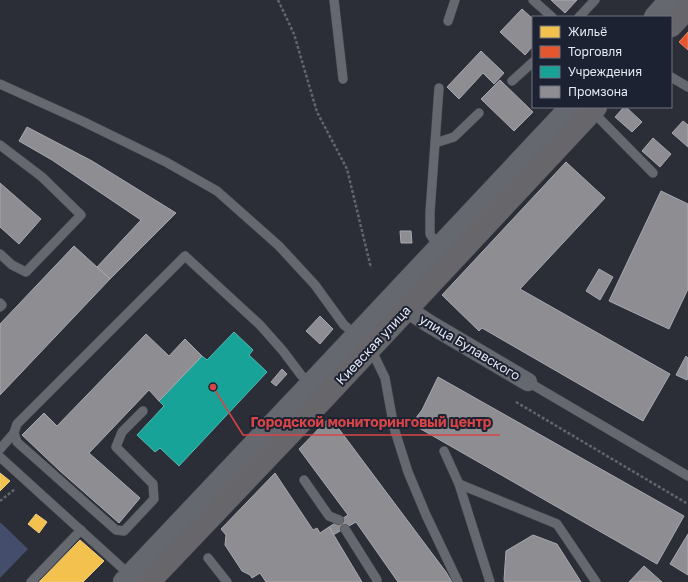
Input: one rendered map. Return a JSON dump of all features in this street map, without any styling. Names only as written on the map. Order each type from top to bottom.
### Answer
[{"type":"main road","points":[[672,25],[688,8]]},
{"type":"main road","name":"Киевская улица","points":[[135,580],[318,391],[446,254],[594,109]]},
{"type":"street","points":[[656,16],[670,0]]},
{"type":"street","name":"Киевская улица","points":[[446,254],[569,108]]},
{"type":"street","name":"улица Булавского","points":[[400,303],[428,323],[528,382]]},
{"type":"lane","points":[[334,0],[343,79]]},
{"type":"lane","points":[[448,21],[455,0]]},
{"type":"lane","points":[[533,0],[551,16]]},
{"type":"lane","points":[[580,16],[595,0]]},
{"type":"lane","points":[[512,81],[532,63]]},
{"type":"lane","points":[[672,78],[688,87]]},
{"type":"lane","points":[[0,84],[159,158],[217,191],[279,246],[315,285],[344,325],[364,342],[385,378],[394,428],[408,472],[426,515],[458,582]]},
{"type":"lane","points":[[439,88],[430,212],[430,234],[446,254]]},
{"type":"lane","points":[[594,109],[653,173]]},
{"type":"lane","points":[[435,143],[454,137],[478,113]]},
{"type":"lane","points":[[0,145],[42,177],[81,215],[26,272],[12,265],[0,254]]},
{"type":"lane","points":[[0,449],[14,433],[17,424],[185,256],[260,325],[283,351],[301,375],[318,391]]},
{"type":"lane","points":[[0,303],[2,305],[0,307]]},
{"type":"lane","points":[[528,382],[688,476]]},
{"type":"lane","points":[[14,433],[17,442],[116,530],[124,531],[154,499],[153,484],[116,447],[122,432],[142,411]]},
{"type":"lane","points":[[444,451],[459,484],[490,582]]},
{"type":"lane","points":[[0,457],[135,580]]},
{"type":"lane","points":[[304,480],[329,516],[339,520]]},
{"type":"lane","points":[[459,484],[557,524],[596,582]]},
{"type":"lane","points":[[345,529],[377,582]]},
{"type":"lane","points":[[31,582],[81,530]]},
{"type":"lane","points":[[208,558],[227,582]]},
{"type":"path","points":[[278,0],[294,34],[317,112],[347,169],[371,268]]},
{"type":"path","points":[[516,402],[688,504]]},
{"type":"path","points":[[0,501],[26,480]]},
{"type":"shaded area","points":[[0,523],[28,549],[0,578]]},
{"type":"building: Жильё","points":[[0,473],[10,481],[0,491]]},
{"type":"building: Жильё","points":[[36,514],[47,522],[39,533],[28,524]]},
{"type":"building: Жильё","points":[[80,540],[104,561],[83,582],[39,582]]},
{"type":"building: Торговля","points":[[688,32],[688,50],[679,42]]},
{"type":"building: Учреждения","points":[[234,332],[253,350],[249,355],[267,372],[179,466],[160,448],[155,452],[137,435],[164,406],[159,401],[202,356],[207,360]]},
{"type":"building: Промзона","points":[[551,0],[577,0],[565,13]]},
{"type":"building: Промзона","points":[[522,9],[532,18],[532,47],[525,55],[500,32]]},
{"type":"building: Промзона","points":[[481,51],[504,73],[494,84],[483,73],[459,99],[447,87]]},
{"type":"building: Промзона","points":[[500,80],[533,112],[514,131],[481,99]]},
{"type":"building: Промзона","points":[[623,108],[627,108],[642,122],[632,132],[615,117]]},
{"type":"building: Промзона","points":[[683,121],[688,125],[688,147],[672,133]]},
{"type":"building: Промзона","points":[[27,127],[92,161],[176,213],[110,279],[97,267],[141,220],[52,160],[19,141]]},
{"type":"building: Промзона","points":[[653,138],[671,154],[660,167],[642,151]]},
{"type":"building: Промзона","points":[[566,162],[605,198],[520,289],[670,374],[643,421],[482,328],[479,331],[442,295]]},
{"type":"building: Промзона","points":[[0,183],[41,219],[19,244],[0,227]]},
{"type":"building: Промзона","points":[[661,191],[688,204],[688,289],[669,329],[609,301]]},
{"type":"building: Промзона","points":[[400,231],[411,231],[412,243],[401,243]]},
{"type":"building: Промзона","points":[[74,246],[110,279],[0,395],[0,324]]},
{"type":"building: Промзона","points":[[599,269],[613,277],[600,300],[586,291]]},
{"type":"building: Промзона","points":[[320,316],[333,329],[320,344],[306,331]]},
{"type":"building: Промзона","points":[[146,334],[169,356],[185,339],[202,356],[159,401],[149,390],[89,453],[140,498],[119,523],[22,435],[44,413],[57,426]]},
{"type":"building: Промзона","points":[[686,356],[688,358],[687,380],[676,375]]},
{"type":"building: Промзона","points":[[282,369],[287,374],[276,386],[271,382]]},
{"type":"building: Промзона","points":[[438,377],[684,516],[657,564],[419,428],[415,419],[422,410]]},
{"type":"building: Промзона","points":[[330,417],[452,582],[398,582],[356,522],[333,535],[329,527],[348,515],[299,449]]},
{"type":"building: Промзона","points":[[275,473],[313,530],[317,528],[320,533],[329,527],[362,582],[266,582],[260,573],[252,578],[250,575],[242,571],[225,545],[226,535],[221,529]]},
{"type":"building: Промзона","points":[[688,534],[688,575],[670,564]]},
{"type":"building: Промзона","points":[[533,535],[557,544],[581,582],[505,582],[506,551]]},
{"type":"building: Промзона","points":[[644,566],[662,582],[629,582]]},
{"type":"place","name":"Городской мониторинговый центр","points":[[213,387]]}]
